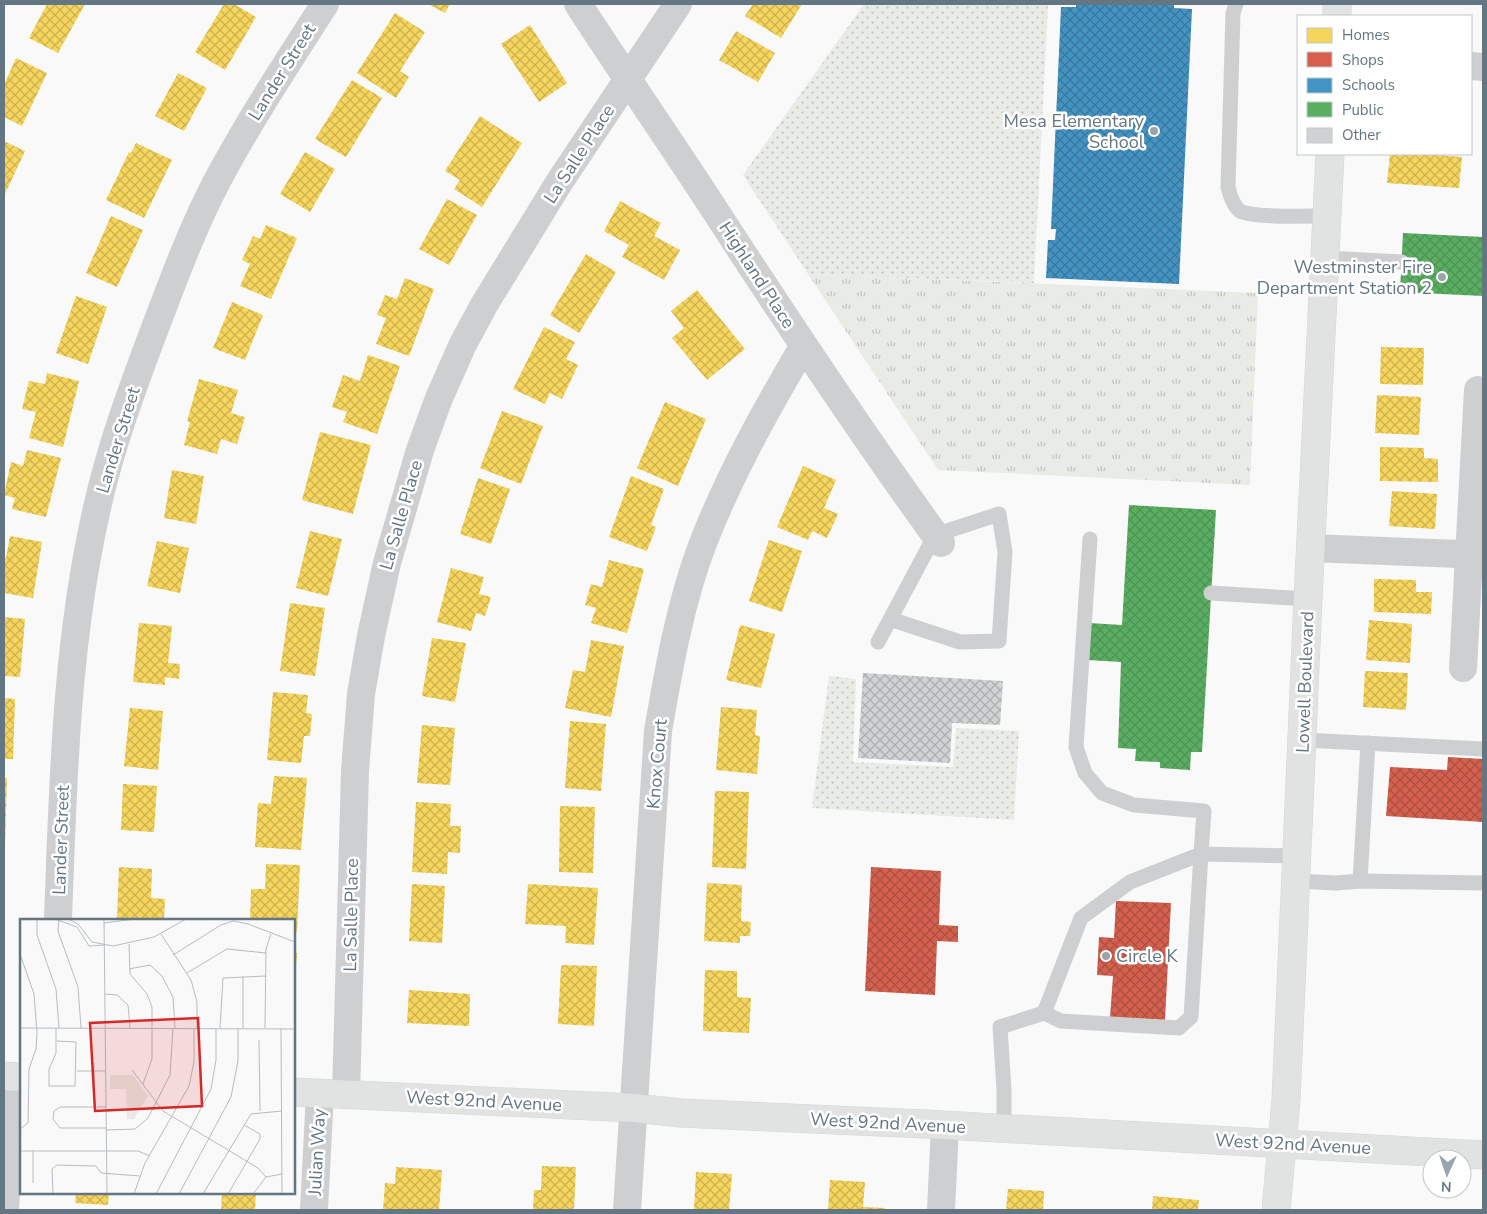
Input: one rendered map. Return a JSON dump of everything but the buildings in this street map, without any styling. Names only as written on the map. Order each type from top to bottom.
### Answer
[{"type":"main road","name":"Lowell Boulevard","points":[[1276,1210],[1286,1100],[1285,1088],[1330,155]]},
{"type":"main road","name":"West 92nd Avenue","points":[[320,1093],[634,1108],[680,1113],[1483,1155]]},
{"type":"street","name":"Lander Street","points":[[58,919],[63,765],[71,669],[79,609],[97,507],[126,407],[175,275],[215,184],[266,96],[325,4]]},
{"type":"street","name":"Highland Place","points":[[578,4],[804,347],[938,539]]},
{"type":"street","name":"La Salle Place","points":[[320,1093],[355,771],[361,694],[371,636],[387,564],[420,450],[439,398],[463,344],[484,305],[555,190],[678,4]]},
{"type":"street","name":"Knox Court","points":[[627,1210],[658,731],[668,673],[683,606],[702,544],[731,477],[759,422],[804,347]]},
{"type":"street","points":[[1463,668],[1476,555],[1478,390]]},
{"type":"street","points":[[1311,548],[1476,555]]},
{"type":"street","points":[[5,1210],[12,1077]]},
{"type":"street","name":"Julian Way","points":[[314,1210],[320,1093]]},
{"type":"street","points":[[941,1210],[945,1126]]},
{"type":"lane","points":[[1236,4],[1233,13],[1228,187],[1232,201],[1240,211],[1253,214],[1328,216]]},
{"type":"lane","points":[[1326,258],[1402,262]]},
{"type":"lane","points":[[878,642],[890,619],[938,539],[999,514],[1005,552],[999,641],[960,642],[890,619]]},
{"type":"lane","points":[[1004,1130],[1004,1090],[1000,1027],[1044,1013],[1060,1021],[1179,1028],[1191,1018],[1204,811],[1134,805],[1102,793],[1084,773],[1076,747],[1090,539]]},
{"type":"lane","points":[[1211,593],[1308,599]]},
{"type":"lane","points":[[1303,740],[1483,749]]},
{"type":"lane","points":[[1360,881],[1368,743]]},
{"type":"lane","points":[[1044,1013],[1081,918],[1130,882],[1201,854],[1297,868],[1336,883],[1360,881],[1483,883]]},
{"type":"green space","points":[[864,4],[1048,4],[1034,283],[808,274],[743,175]]},
{"type":"green space","points":[[808,274],[1258,293],[1250,485],[938,470]]},
{"type":"green space","points":[[829,676],[856,679],[853,762],[953,767],[956,728],[1019,731],[1014,820],[812,808]]},
{"type":"place","name":"Mesa Elementary School","points":[[1154,131]]},
{"type":"place","name":"Westminster Fire Department Station 2","points":[[1442,277]]},
{"type":"place","name":"Circle K","points":[[1106,956]]}]
